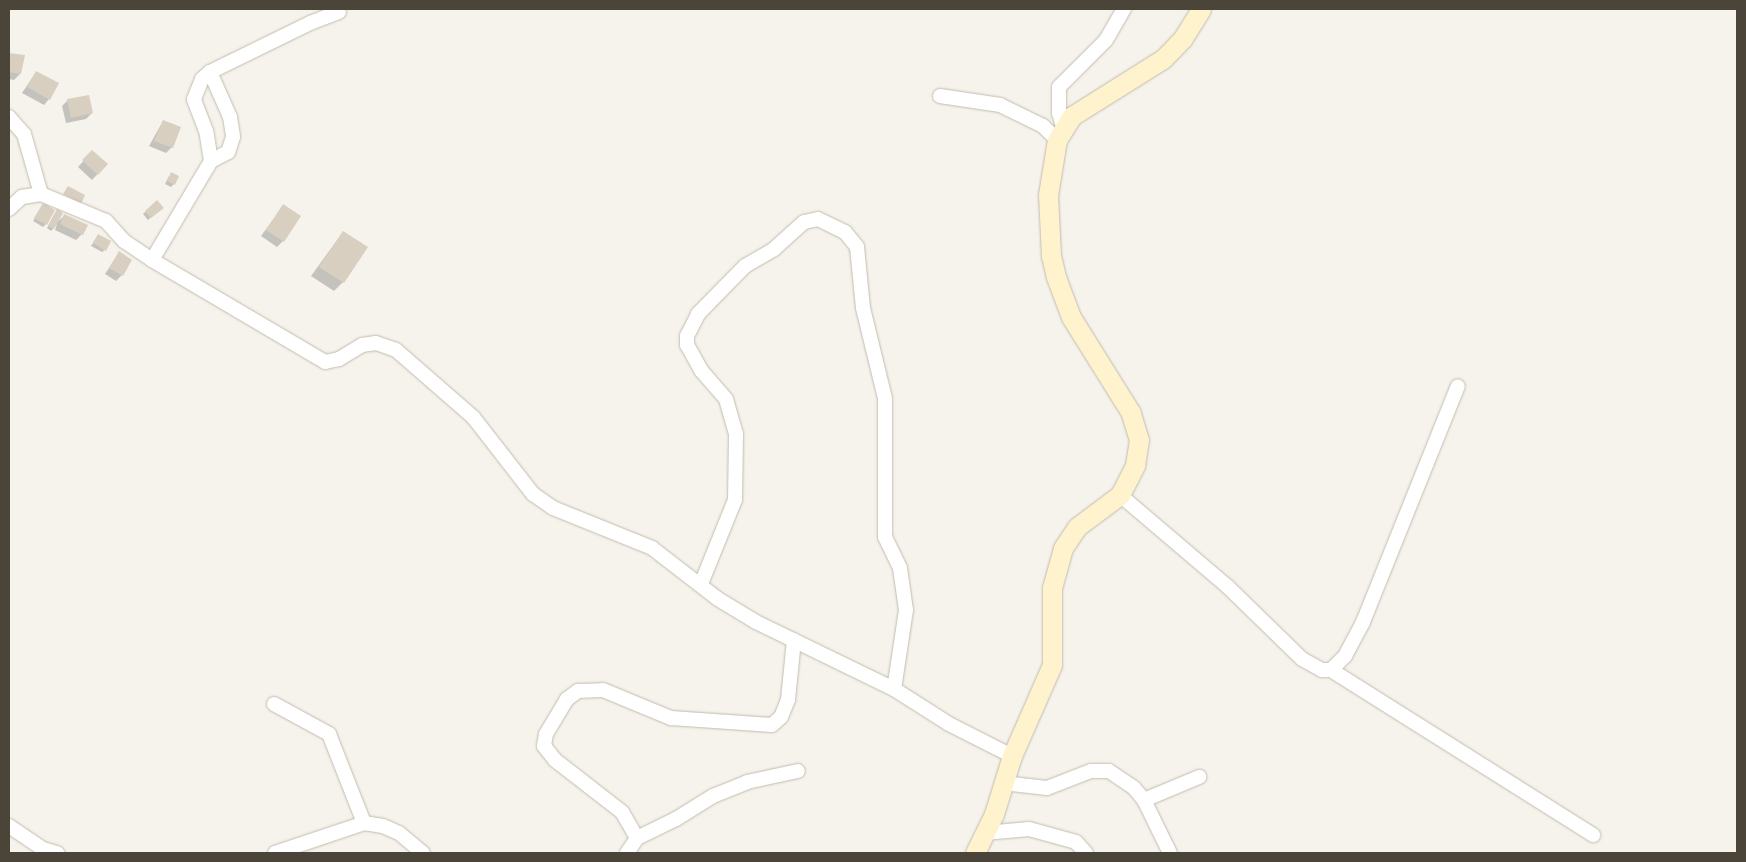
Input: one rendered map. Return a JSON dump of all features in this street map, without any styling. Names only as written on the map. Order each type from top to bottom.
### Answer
[{"type":"street","points":[[975,853],[986,833],[1012,756],[1052,665],[1052,588],[1063,548],[1077,527],[1120,495],[1136,465],[1138,430],[1131,414],[1071,317],[1056,277],[1051,256],[1048,195],[1060,133],[1059,87],[1106,40],[1124,9]]},
{"type":"street","points":[[1060,133],[1091,102],[1163,59],[1183,38],[1201,9]]},
{"type":"street","points":[[211,161],[206,131],[194,99],[202,79],[210,72],[310,23],[339,12]]},
{"type":"street","points":[[152,260],[211,161],[228,152],[233,137],[230,117],[210,72]]},
{"type":"street","points":[[940,96],[1000,105],[1060,133]]},
{"type":"street","points":[[9,118],[24,134],[41,194]]},
{"type":"street","points":[[9,209],[22,197],[41,194],[106,221],[124,241],[152,260],[325,362],[339,359],[362,345],[376,343],[396,350],[473,417],[533,494],[572,518],[652,548],[756,622],[894,689],[950,724],[1012,756]]},
{"type":"street","points":[[701,584],[735,500],[736,434],[726,399],[701,370],[687,345],[687,336],[698,314],[745,266],[774,249],[804,222],[818,219],[845,232],[857,247],[863,308],[885,398],[885,537],[900,568],[906,610],[894,689]]},
{"type":"street","points":[[1330,670],[1345,656],[1363,622],[1458,386]]},
{"type":"street","points":[[1120,495],[1227,586],[1302,659],[1322,670],[1330,670],[1593,835]]},
{"type":"street","points":[[637,838],[622,812],[555,760],[544,746],[546,734],[568,699],[578,691],[603,690],[671,718],[772,725],[781,717],[788,700],[794,640]]},
{"type":"street","points":[[274,704],[329,734],[364,824]]},
{"type":"street","points":[[627,853],[637,838],[730,788],[798,770]]},
{"type":"street","points":[[1004,784],[1047,788],[1102,770],[1124,780],[1144,800],[1170,853]]},
{"type":"street","points":[[1144,800],[1199,777]]},
{"type":"street","points":[[274,853],[364,824],[382,826],[399,833],[423,853]]},
{"type":"street","points":[[9,826],[42,849],[57,853]]},
{"type":"street","points":[[986,833],[1029,829],[1076,842],[1086,853]]},
{"type":"building","points":[[9,53],[25,55],[21,74],[9,72]]},
{"type":"building","points":[[36,71],[59,83],[50,100],[27,87]]},
{"type":"building","points":[[89,95],[93,113],[71,118],[67,99]]},
{"type":"building","points":[[163,120],[181,127],[173,148],[154,141]]},
{"type":"building","points":[[92,150],[108,164],[98,175],[82,160]]},
{"type":"building","points":[[171,172],[179,176],[175,185],[167,181]]},
{"type":"building","points":[[68,186],[85,195],[81,204],[63,194]]},
{"type":"building","points":[[157,200],[164,208],[151,218],[145,211]]},
{"type":"building","points":[[43,203],[55,210],[47,225],[34,218]]},
{"type":"building","points":[[283,204],[301,216],[284,242],[266,230]]},
{"type":"building","points":[[57,209],[63,213],[54,229],[48,226]]},
{"type":"building","points":[[64,214],[88,225],[83,235],[60,224]]},
{"type":"building","points":[[343,231],[368,247],[344,283],[319,267]]},
{"type":"building","points":[[98,234],[111,241],[106,251],[93,243]]},
{"type":"building","points":[[119,251],[132,260],[123,276],[109,268]]}]
